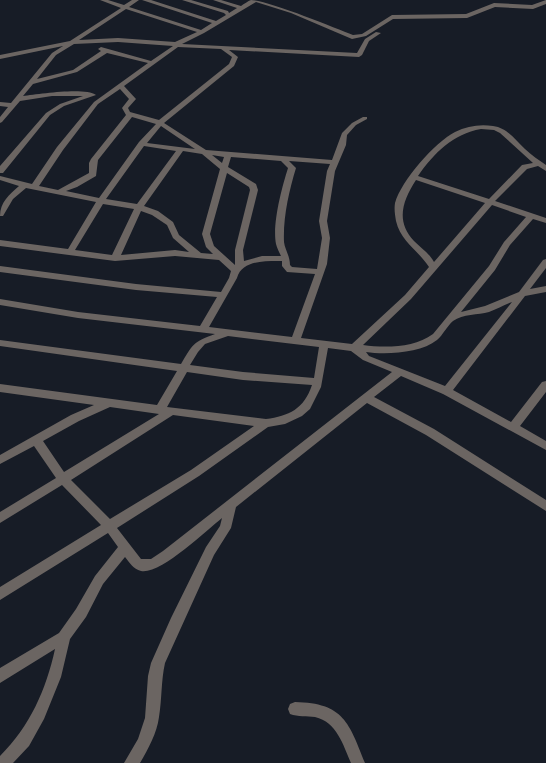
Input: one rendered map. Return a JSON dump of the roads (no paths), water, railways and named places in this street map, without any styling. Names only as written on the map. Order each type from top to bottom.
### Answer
[{"type":"street","points":[[103,0],[202,32]]},
{"type":"street","points":[[0,121],[33,82],[54,54],[136,0]]},
{"type":"street","points":[[145,0],[218,23]]},
{"type":"street","points":[[186,0],[226,12],[229,16]]},
{"type":"street","points":[[216,0],[241,8]]},
{"type":"street","points":[[35,186],[60,149],[96,103],[153,63],[173,45],[202,32],[250,2],[257,0],[293,12],[350,37],[361,36],[392,17],[425,18],[467,16],[494,6],[534,7],[546,2]]},
{"type":"street","points":[[0,57],[72,42],[118,40],[322,55],[358,55],[367,40],[379,33],[376,26]]},
{"type":"street","points":[[80,42],[153,63]]},
{"type":"street","points":[[70,252],[101,201],[142,144],[160,123],[180,109],[233,64],[236,57],[223,48]]},
{"type":"street","points":[[33,82],[75,72],[107,50]]},
{"type":"street","points":[[120,86],[132,96],[133,99],[125,108],[127,112],[160,123],[172,130],[205,152],[224,168],[253,186],[254,190],[239,250],[238,268],[203,330]]},
{"type":"street","points":[[18,99],[52,94],[108,94]]},
{"type":"street","points":[[0,171],[48,114],[62,105],[93,95]]},
{"type":"street","points":[[0,104],[14,105]]},
{"type":"street","points":[[172,130],[180,109]]},
{"type":"street","points":[[60,191],[74,186],[81,180],[93,174],[93,163],[95,159],[130,114]]},
{"type":"street","points":[[296,339],[321,272],[326,238],[323,221],[334,162],[342,145],[344,134],[354,124],[365,118]]},
{"type":"street","points":[[433,267],[428,258],[407,240],[400,220],[399,200],[421,165],[448,139],[463,130],[476,127],[487,127],[500,130],[539,164],[546,168]]},
{"type":"street","points":[[142,144],[228,155],[334,162]]},
{"type":"street","points":[[115,258],[139,206],[181,149]]},
{"type":"street","points":[[228,155],[206,234],[210,246],[222,258],[238,268]]},
{"type":"street","points":[[283,159],[292,168],[285,191],[280,230],[280,244],[286,258],[286,266],[290,270],[321,272]]},
{"type":"street","points":[[354,348],[408,296],[490,203],[525,167],[539,164]]},
{"type":"street","points":[[414,177],[546,221]]},
{"type":"street","points":[[0,178],[24,185],[60,191],[101,201],[139,206],[155,213],[170,224],[176,236],[199,256]]},
{"type":"street","points":[[1,210],[10,198],[24,185]]},
{"type":"street","points":[[0,302],[78,315],[232,334],[296,339],[354,348],[374,350],[414,347],[427,342],[436,336],[492,268],[506,244],[531,216]]},
{"type":"street","points":[[0,243],[115,258],[175,253],[222,258]]},
{"type":"street","points":[[238,268],[262,259],[286,258]]},
{"type":"street","points":[[447,391],[523,294],[546,262]]},
{"type":"street","points":[[0,269],[136,287],[222,296]]},
{"type":"street","points":[[452,318],[469,312],[487,309],[523,294],[546,289]]},
{"type":"street","points":[[0,518],[165,411],[183,367],[202,342],[232,334]]},
{"type":"street","points":[[0,343],[243,376],[318,382]]},
{"type":"street","points":[[0,388],[107,404],[266,423],[287,420],[300,412],[314,396],[318,382],[324,343]]},
{"type":"street","points":[[354,348],[366,358],[447,391],[546,446]]},
{"type":"street","points":[[37,441],[62,478],[109,526],[140,566],[149,566],[164,556],[399,372]]},
{"type":"street","points":[[513,427],[546,386]]},
{"type":"street","points":[[366,398],[430,432],[546,506]]},
{"type":"street","points":[[0,460],[37,441],[75,418],[107,404]]},
{"type":"street","points":[[0,594],[195,473],[266,423]]},
{"type":"street","points":[[131,763],[144,743],[152,718],[155,676],[158,663],[210,551],[225,528],[231,504]]},
{"type":"street","points":[[3,763],[26,739],[55,681],[64,638],[81,613],[99,580],[125,548]]},
{"type":"street","points":[[0,676],[34,654],[64,638]]},
{"type":"street","points":[[295,709],[311,708],[326,712],[338,722],[345,732],[358,763]]}]
